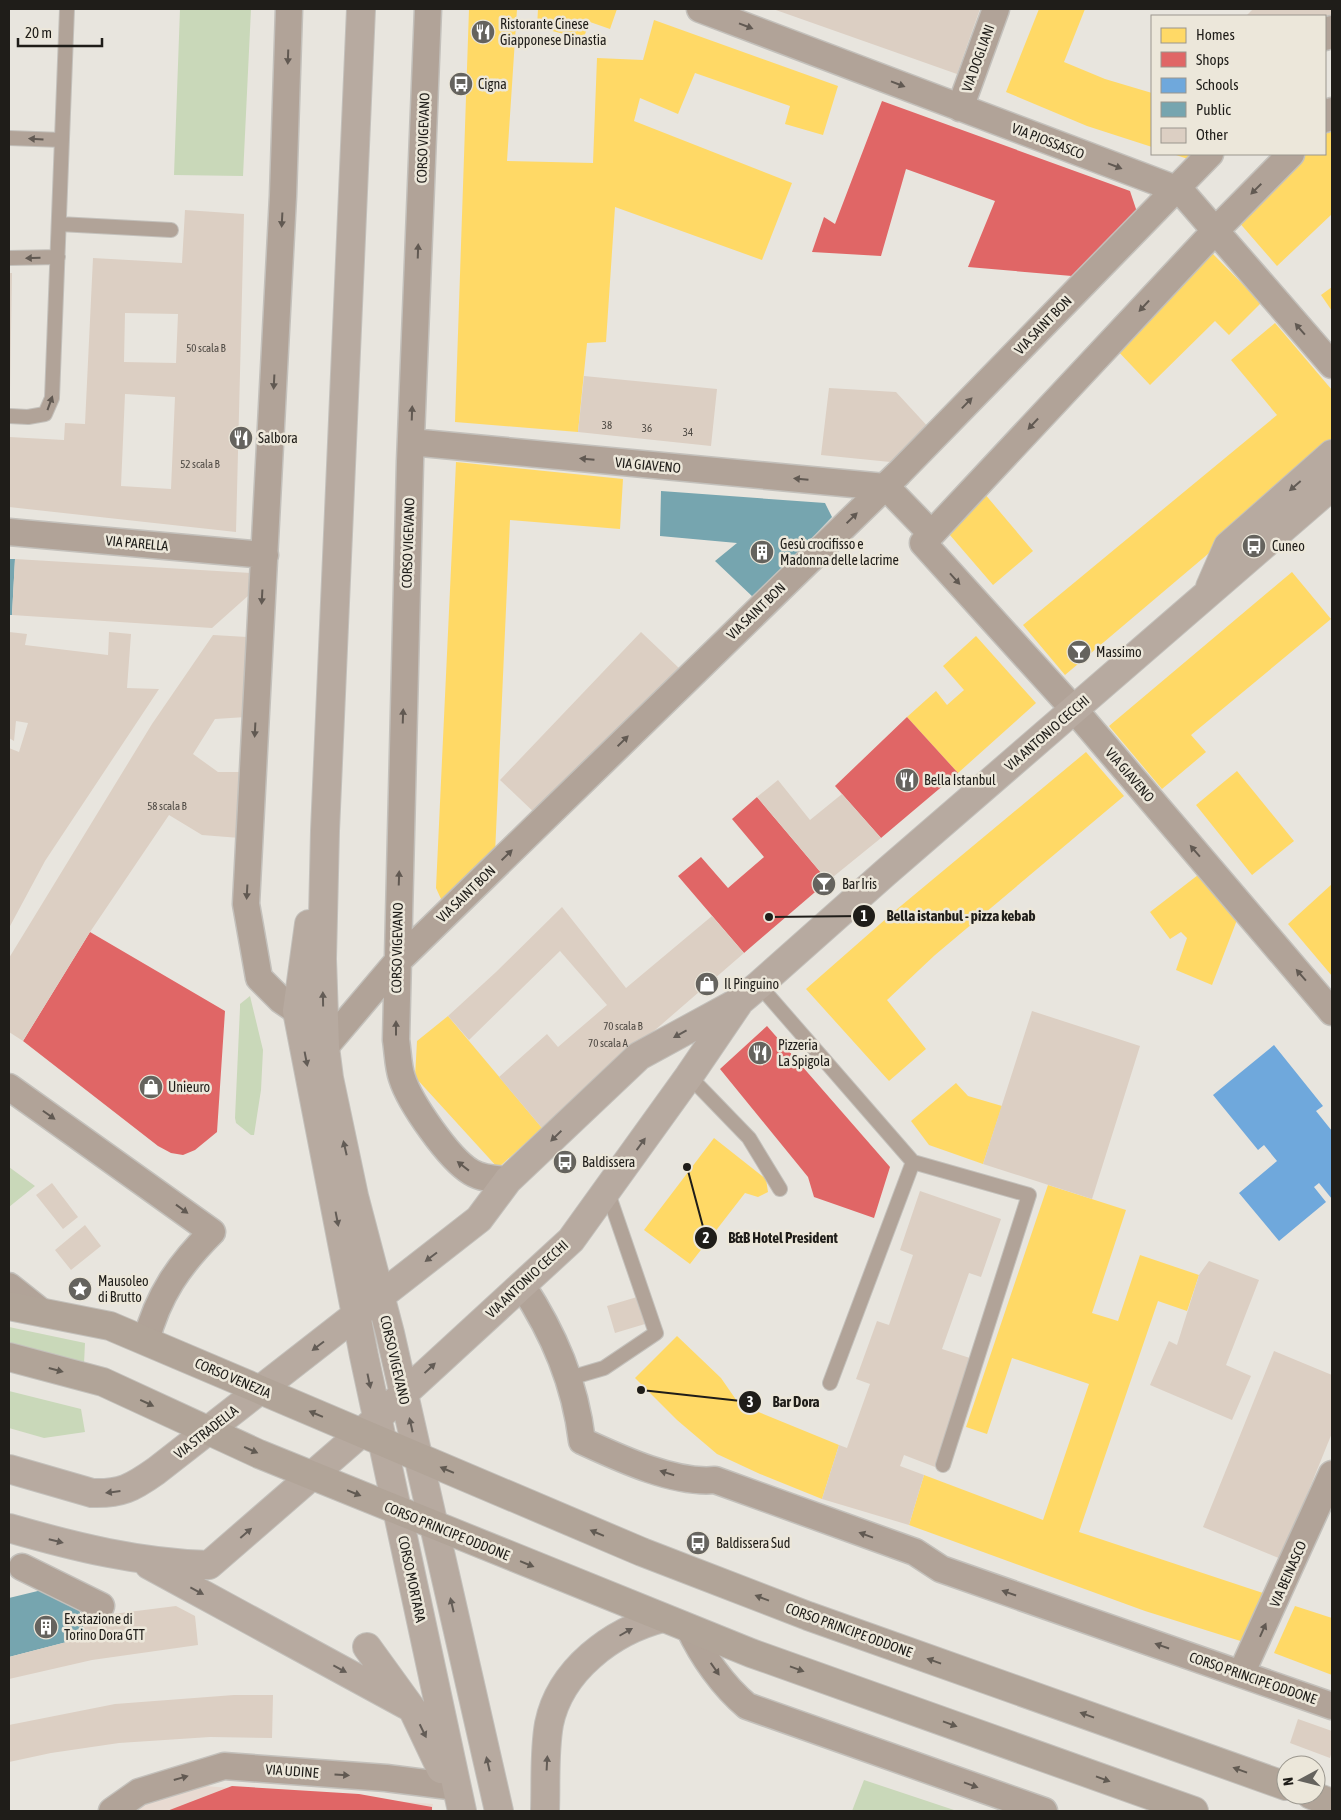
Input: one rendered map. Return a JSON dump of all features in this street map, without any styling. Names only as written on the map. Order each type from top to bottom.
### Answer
[{"type":"main road","name":"CORSO VIGEVANO","points":[[362,9],[325,839],[322,959],[325,1047],[354,1196],[380,1296],[433,1525]]},
{"type":"main road","points":[[1206,595],[1228,546],[1332,454]]},
{"type":"main road","name":"VIA ANTONIO CECCHI","points":[[380,1296],[479,1219],[508,1180],[639,1056],[750,993],[1073,709],[1332,486]]},
{"type":"main road","name":"CORSO VIGEVANO","points":[[325,839],[303,955],[297,1011],[356,1316]]},
{"type":"main road","name":"VIA ANTONIO CECCHI","points":[[312,1476],[373,1431],[403,1393],[571,1240],[750,993]]},
{"type":"main road","name":"VIA STRADELLA","points":[[9,1469],[92,1493],[126,1491],[156,1471],[380,1296]]},
{"type":"main road","name":"CORSO VENEZIA","points":[[9,1306],[110,1326],[260,1390],[373,1431],[418,1458]]},
{"type":"main road","name":"CORSO MORTARA","points":[[356,1316],[373,1431],[397,1511],[462,1811]]},
{"type":"main road","points":[[9,1357],[103,1382],[207,1430]]},
{"type":"main road","name":"CORSO PRINCIPE ODDONE","points":[[207,1430],[397,1511],[751,1653],[1194,1811]]},
{"type":"main road","name":"CORSO PRINCIPE ODDONE","points":[[418,1458],[642,1552],[808,1616],[1276,1782]]},
{"type":"main road","points":[[9,1528],[138,1560],[171,1564],[209,1564],[312,1476]]},
{"type":"main road","points":[[433,1525],[499,1811]]},
{"type":"main road","points":[[138,1560],[410,1707]]},
{"type":"main road","points":[[545,1811],[549,1723],[560,1693],[580,1664],[624,1632],[642,1623],[663,1618]]},
{"type":"main road","points":[[367,1647],[410,1707],[434,1752],[451,1799]]},
{"type":"street","points":[[289,9],[284,188],[246,904],[259,978],[281,1000],[297,1011]]},
{"type":"street","name":"CORSO VIGEVANO","points":[[428,9],[411,442],[396,962],[396,1040],[401,1077],[410,1099],[458,1163],[473,1173],[489,1179],[508,1180]]},
{"type":"street","name":"VIA PIOSSASCO","points":[[700,9],[1181,193],[1332,365]]},
{"type":"street","name":"VIA DOGLIANI","points":[[960,108],[996,9]]},
{"type":"street","name":"VIA SAINT BON","points":[[325,1047],[396,962],[889,491],[1181,193],[1209,155]]},
{"type":"street","points":[[923,534],[1211,226],[1289,155]]},
{"type":"street","name":"VIA GIAVENO","points":[[411,442],[889,491],[923,534],[1332,1012]]},
{"type":"street","name":"VIA PARELLA","points":[[9,532],[265,555]]},
{"type":"street","points":[[9,1087],[212,1232],[186,1257],[166,1288],[146,1341]]},
{"type":"street","points":[[522,1285],[547,1326],[570,1378]]},
{"type":"street","name":"CORSO VENEZIA","points":[[9,1286],[43,1313]]},
{"type":"street","name":"CORSO PRINCIPE ODDONE","points":[[570,1378],[578,1409],[582,1441],[620,1457],[691,1480],[715,1480],[915,1552],[941,1569],[1332,1706]]},
{"type":"street","name":"VIA BEINASCO","points":[[1241,1674],[1332,1474]]},
{"type":"street","points":[[22,1567],[101,1606]]},
{"type":"street","points":[[689,1628],[695,1641],[733,1694],[747,1706],[1044,1811]]},
{"type":"street","name":"VIA UDINE","points":[[112,1811],[139,1792],[224,1766],[386,1778],[451,1799]]},
{"type":"lane","points":[[9,416],[28,417],[45,414],[52,398],[67,9]]},
{"type":"lane","points":[[9,138],[62,140]]},
{"type":"lane","points":[[59,224],[171,230]]},
{"type":"lane","points":[[9,258],[58,257]]},
{"type":"lane","points":[[750,993],[913,1162],[1029,1195],[943,1465]]},
{"type":"lane","points":[[689,1076],[749,1138],[780,1189]]},
{"type":"lane","points":[[830,1383],[913,1162]]},
{"type":"lane","points":[[570,1378],[604,1368],[656,1333],[607,1190]]},
{"type":"shaded area","points":[[166,1783],[433,1804],[432,1811],[137,1811]]},
{"type":"green space","points":[[180,9],[251,9],[243,176],[174,175]]},
{"type":"green space","points":[[250,996],[263,1050],[261,1090],[254,1135],[251,1135],[236,1123],[235,1118],[240,1004]]},
{"type":"green space","points":[[9,1167],[35,1186],[9,1207]]},
{"type":"green space","points":[[9,1327],[85,1343],[84,1364],[9,1345]]},
{"type":"green space","points":[[9,1391],[81,1409],[85,1432],[44,1438],[9,1428]]},
{"type":"green space","points":[[864,1780],[957,1811],[852,1811]]},
{"type":"building: Homes","points":[[469,9],[517,9],[507,161],[593,163],[597,58],[643,60],[654,20],[838,86],[823,135],[785,124],[790,106],[695,73],[678,114],[640,98],[634,121],[792,183],[762,260],[615,207],[606,342],[587,343],[578,432],[455,422]]},
{"type":"building: Homes","points":[[538,9],[617,9],[610,29],[590,22],[583,39],[537,27]]},
{"type":"building: Homes","points":[[1039,9],[1085,9],[1064,62],[1105,79],[1151,93],[1151,147],[1087,126],[1006,92]]},
{"type":"building: Homes","points":[[1332,129],[1332,214],[1277,266],[1237,220],[1271,184],[1303,155],[1326,155],[1326,134]]},
{"type":"building: Homes","points":[[1176,155],[1192,155],[1188,159]]},
{"type":"building: Homes","points":[[1212,253],[1261,303],[1229,335],[1215,321],[1150,385],[1115,348]]},
{"type":"building: Homes","points":[[1332,287],[1332,311],[1321,295]]},
{"type":"building: Homes","points":[[1275,323],[1332,390],[1332,449],[1065,675],[1023,625],[1277,415],[1231,360]]},
{"type":"building: Homes","points":[[456,462],[623,479],[620,529],[510,520],[495,854],[447,899],[441,899],[436,888]]},
{"type":"building: Homes","points":[[984,493],[1033,551],[993,585],[943,527]]},
{"type":"building: Homes","points":[[1292,572],[1331,619],[1191,735],[1206,752],[1162,789],[1109,726]]},
{"type":"building: Homes","points":[[976,636],[1036,703],[958,773],[907,717],[936,691],[947,705],[964,690],[943,666]]},
{"type":"building: Homes","points":[[1086,752],[1124,796],[935,955],[887,1000],[926,1049],[889,1081],[806,989],[896,910]]},
{"type":"building: Homes","points":[[1237,771],[1294,841],[1252,875],[1196,805]]},
{"type":"building: Homes","points":[[1198,875],[1237,920],[1212,985],[1176,970],[1187,938],[1181,932],[1170,939],[1150,912]]},
{"type":"building: Homes","points":[[1332,884],[1332,976],[1288,924]]},
{"type":"building: Homes","points":[[448,1016],[542,1128],[498,1168],[415,1077],[417,1041]]},
{"type":"building: Homes","points":[[956,1083],[968,1096],[1002,1106],[983,1164],[929,1145],[911,1121]]},
{"type":"building: Homes","points":[[714,1138],[766,1179],[768,1192],[758,1197],[745,1193],[690,1264],[644,1230]]},
{"type":"building: Homes","points":[[1048,1185],[1126,1210],[1092,1313],[1118,1321],[1140,1255],[1199,1275],[1187,1311],[1158,1301],[1079,1532],[1269,1595],[1250,1644],[1145,1611],[909,1525],[924,1475],[1043,1520],[1089,1384],[1012,1358],[987,1434],[966,1427]]},
{"type":"building: Homes","points":[[677,1336],[721,1378],[739,1404],[839,1445],[822,1499],[717,1454],[677,1420],[635,1378]]},
{"type":"building: Homes","points":[[1295,1606],[1332,1618],[1332,1675],[1274,1653]]},
{"type":"building: Shops","points":[[882,101],[1130,191],[1137,212],[1072,276],[968,267],[995,201],[906,169],[881,256],[812,252],[824,217],[835,224]]},
{"type":"building: Shops","points":[[907,717],[958,773],[881,838],[835,786]]},
{"type":"building: Shops","points":[[757,797],[828,881],[744,953],[678,876],[701,857],[728,888],[764,857],[732,819]]},
{"type":"building: Shops","name":"Unieuro","points":[[90,932],[225,1011],[217,1132],[195,1150],[183,1155],[171,1153],[158,1146],[23,1041]]},
{"type":"building: Shops","points":[[767,1026],[890,1167],[874,1218],[814,1197],[808,1177],[720,1069]]},
{"type":"building: Shops","points":[[232,1786],[359,1794],[432,1807],[432,1811],[167,1811]]},
{"type":"building: Schools","points":[[1274,1045],[1323,1106],[1316,1111],[1332,1131],[1332,1199],[1319,1183],[1314,1187],[1326,1202],[1279,1241],[1239,1193],[1277,1161],[1264,1145],[1258,1150],[1213,1095]]},
{"type":"building: Public","name":"Gesù crocifisso e Madonna delle lacrime","points":[[661,491],[825,503],[832,517],[754,598],[715,561],[737,543],[660,536]]},
{"type":"building: Public","points":[[9,559],[15,559],[12,615],[9,615]]},
{"type":"building: Public","name":"Ex stazione di Torino Dora GTT","points":[[46,1589],[79,1609],[86,1637],[9,1657],[9,1598]]},
{"type":"building: Other","points":[[773,9],[926,10],[980,9],[957,74]]},
{"type":"building: Other","points":[[1253,9],[1332,9],[1332,15],[1326,21],[1326,15],[1247,15]]},
{"type":"building: Other","points":[[185,210],[244,214],[236,532],[9,507],[9,437],[64,440],[65,423],[85,424],[93,258],[182,263]],"holes":[[[125,313],[178,314],[176,363],[124,362]],[[125,394],[175,397],[171,489],[121,486]]]},
{"type":"building: Other","points":[[9,273],[12,273],[10,392],[9,392]]},
{"type":"building: Other","points":[[584,376],[717,389],[711,446],[578,432]]},
{"type":"building: Other","points":[[829,388],[896,392],[931,430],[900,463],[821,455]]},
{"type":"building: Other","points":[[15,559],[251,573],[249,595],[212,628],[12,615]]},
{"type":"building: Other","points":[[9,632],[27,634],[25,645],[108,655],[109,632],[131,634],[127,688],[159,689],[45,861],[9,928],[9,748],[19,752],[28,723],[16,721],[14,741],[9,738]]},
{"type":"building: Other","points":[[641,632],[680,669],[539,817],[500,780]]},
{"type":"building: Other","points":[[213,635],[247,637],[246,717],[215,719],[193,754],[218,772],[245,772],[240,838],[202,835],[169,815],[90,932],[23,1041],[9,1032],[9,958],[152,724]]},
{"type":"building: Other","points":[[778,780],[810,820],[842,794],[881,838],[828,881],[757,797]]},
{"type":"building: Other","points":[[562,907],[626,988],[712,916],[744,953],[542,1128],[499,1077],[547,1034],[558,1047],[607,1005],[560,951],[469,1040],[448,1016]]},
{"type":"building: Other","points":[[1032,1011],[1140,1046],[1092,1199],[983,1164]]},
{"type":"building: Other","points":[[52,1183],[78,1217],[63,1229],[36,1195]]},
{"type":"building: Other","points":[[920,1191],[1001,1219],[981,1277],[969,1273],[942,1349],[973,1359],[935,1467],[904,1455],[900,1466],[924,1475],[909,1525],[822,1499],[839,1445],[847,1448],[870,1384],[856,1379],[877,1321],[889,1325],[913,1255],[900,1250]]},
{"type":"building: Other","points":[[85,1225],[101,1246],[71,1270],[55,1250]]},
{"type":"building: Other","points":[[1209,1261],[1259,1280],[1226,1365],[1251,1376],[1232,1420],[1150,1385],[1169,1341],[1177,1345],[1199,1275]]},
{"type":"building: Other","points":[[637,1297],[645,1324],[615,1333],[607,1306]]},
{"type":"building: Other","points":[[1274,1351],[1332,1375],[1332,1433],[1281,1559],[1203,1527]]},
{"type":"building: Other","points":[[176,1606],[195,1616],[198,1645],[92,1660],[9,1679],[9,1657],[86,1637],[81,1618]]},
{"type":"building: Other","points":[[234,1695],[273,1695],[272,1738],[210,1737],[119,1743],[51,1753],[9,1762],[9,1725],[115,1704]]},
{"type":"building: Other","points":[[1298,1719],[1332,1731],[1330,1758],[1290,1743]]},
{"type":"place","name":"Ristorante Cinese Giapponese Dinastia","points":[[483,32]]},
{"type":"place","name":"Cigna","points":[[461,84]]},
{"type":"place","name":"Salbora","points":[[241,438]]},
{"type":"place","name":"Cuneo","points":[[1254,546]]},
{"type":"place","name":"Gesù crocifisso e Madonna delle lacrime","points":[[762,552]]},
{"type":"place","name":"Massimo","points":[[1079,652]]},
{"type":"place","name":"Bella Istanbul","points":[[907,780]]},
{"type":"place","name":"Bar Iris","points":[[824,884]]},
{"type":"place","name":"Bella istanbul - pizza kebab","points":[[769,917]]},
{"type":"place","name":"Il Pinguino","points":[[707,984]]},
{"type":"place","name":"Pizzeria La Spigola","points":[[760,1053]]},
{"type":"place","name":"Unieuro","points":[[151,1087]]},
{"type":"place","name":"Baldissera","points":[[565,1162]]},
{"type":"place","name":"B&B Hotel President","points":[[687,1167]]},
{"type":"place","name":"Mausoleo di Brutto","points":[[80,1289]]},
{"type":"place","name":"Bar Dora","points":[[641,1390]]},
{"type":"place","name":"Baldissera Sud","points":[[698,1543]]},
{"type":"place","name":"Ex stazione di Torino Dora GTT","points":[[46,1627]]}]
